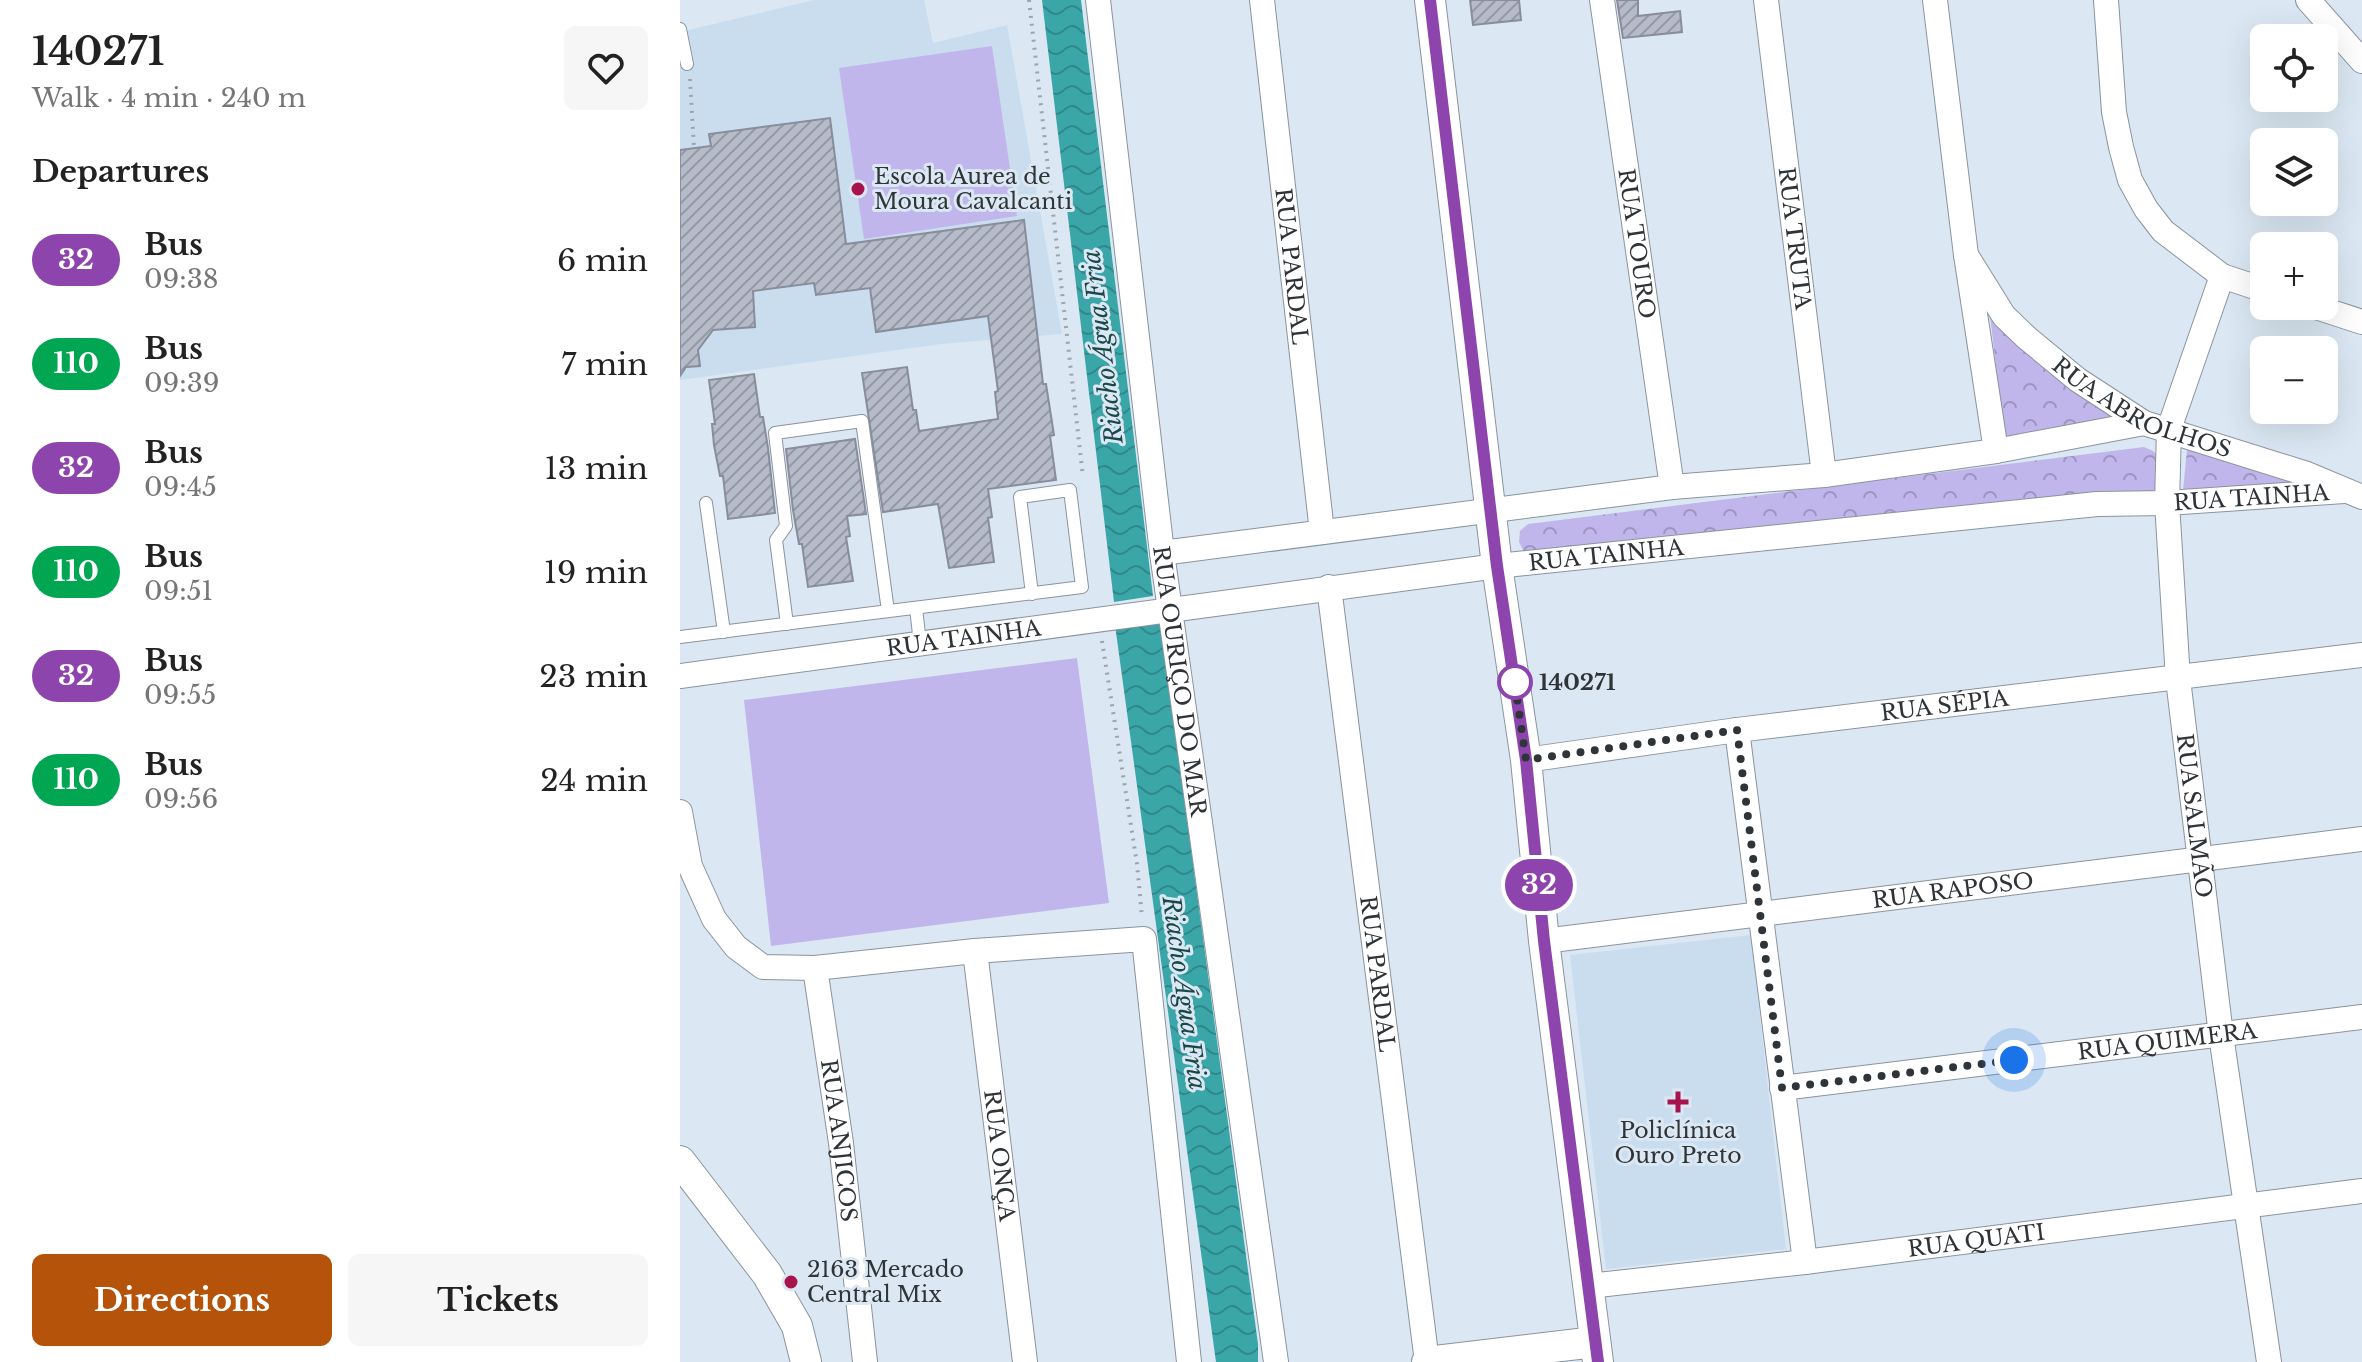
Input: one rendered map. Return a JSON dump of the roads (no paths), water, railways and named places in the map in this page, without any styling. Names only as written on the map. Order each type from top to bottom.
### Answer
[{"type":"street","name":"RUA OURIÇO DO MAR","points":[[1098,0],[1166,609],[1276,1362]]},
{"type":"street","name":"RUA PARDAL","points":[[1262,0],[1322,532]]},
{"type":"street","points":[[1427,1362],[1596,1352],[1544,941],[1526,760],[1497,566],[1430,0]]},
{"type":"street","name":"RUA TOURO","points":[[1602,0],[1672,487]]},
{"type":"street","name":"RUA TRUTA","points":[[1766,0],[1824,475]]},
{"type":"street","name":"RUA ABROLHOS","points":[[1935,0],[1966,255],[1996,451]]},
{"type":"street","points":[[2106,0],[2114,112],[2130,180],[2163,231],[2222,276],[2250,285]]},
{"type":"street","points":[[2308,0],[2362,61]]},
{"type":"street","name":"RUA ABROLHOS","points":[[1966,255],[2004,316],[2078,380],[2144,423],[2307,474],[2353,494]]},
{"type":"street","name":"RUA SALMÃO","points":[[2222,276],[2169,429],[2167,503],[2178,679],[2221,1035],[2269,1362]]},
{"type":"street","points":[[2338,314],[2362,322]]},
{"type":"street","points":[[1162,553],[1491,513],[1672,487],[1824,475],[1996,451],[2144,423]]},
{"type":"street","name":"RUA TAINHA","points":[[680,676],[1497,566],[2097,504],[2353,494]]},
{"type":"street","name":"RUA PARDAL","points":[[1329,587],[1427,1362]]},
{"type":"street","name":"RUA SÉPIA","points":[[1526,760],[1737,730],[2362,655]]},
{"type":"street","points":[[1737,730],[1805,1262]]},
{"type":"street","points":[[680,812],[690,866],[714,919],[736,947],[763,967],[815,968],[975,951],[1144,939],[1189,1362]]},
{"type":"street","name":"RUA RAPOSO","points":[[1544,941],[2362,839]]},
{"type":"street","name":"RUA ONÇA","points":[[975,951],[1025,1362]]},
{"type":"street","name":"RUA ANJICOS","points":[[815,968],[841,1143],[865,1362]]},
{"type":"street","name":"RUA QUIMERA","points":[[1782,1088],[2362,1017]]},
{"type":"street","points":[[680,1161],[767,1274],[797,1326],[806,1362]]},
{"type":"street","name":"RUA QUATI","points":[[1589,1286],[1805,1262],[2362,1191]]},
{"type":"lane","points":[[680,29],[687,64]]},
{"type":"lane","points":[[787,624],[776,540],[786,526],[775,433],[862,421],[888,611]]},
{"type":"lane","points":[[680,637],[1032,594],[1082,587],[1070,490],[1020,497],[1032,594]]},
{"type":"lane","points":[[706,503],[724,632]]},
{"type":"lane","points":[[916,608],[920,643]]},
{"type":"water","name":"Riacho Água Fria","points":[[1042,0],[1081,0],[1153,596],[1114,602]]},
{"type":"water","name":"Riacho Água Fria","points":[[1160,620],[1258,1362],[1216,1362],[1115,625]]},
{"type":"place","name":"Escola Aurea de Moura Cavalcanti","points":[[858,189]]},
{"type":"place","name":"140271","points":[[1515,682]]},
{"type":"place","name":"Policlínica Ouro Preto","points":[[1678,1102]]},
{"type":"place","name":"2163 Mercado Central Mix","points":[[791,1282]]}]
